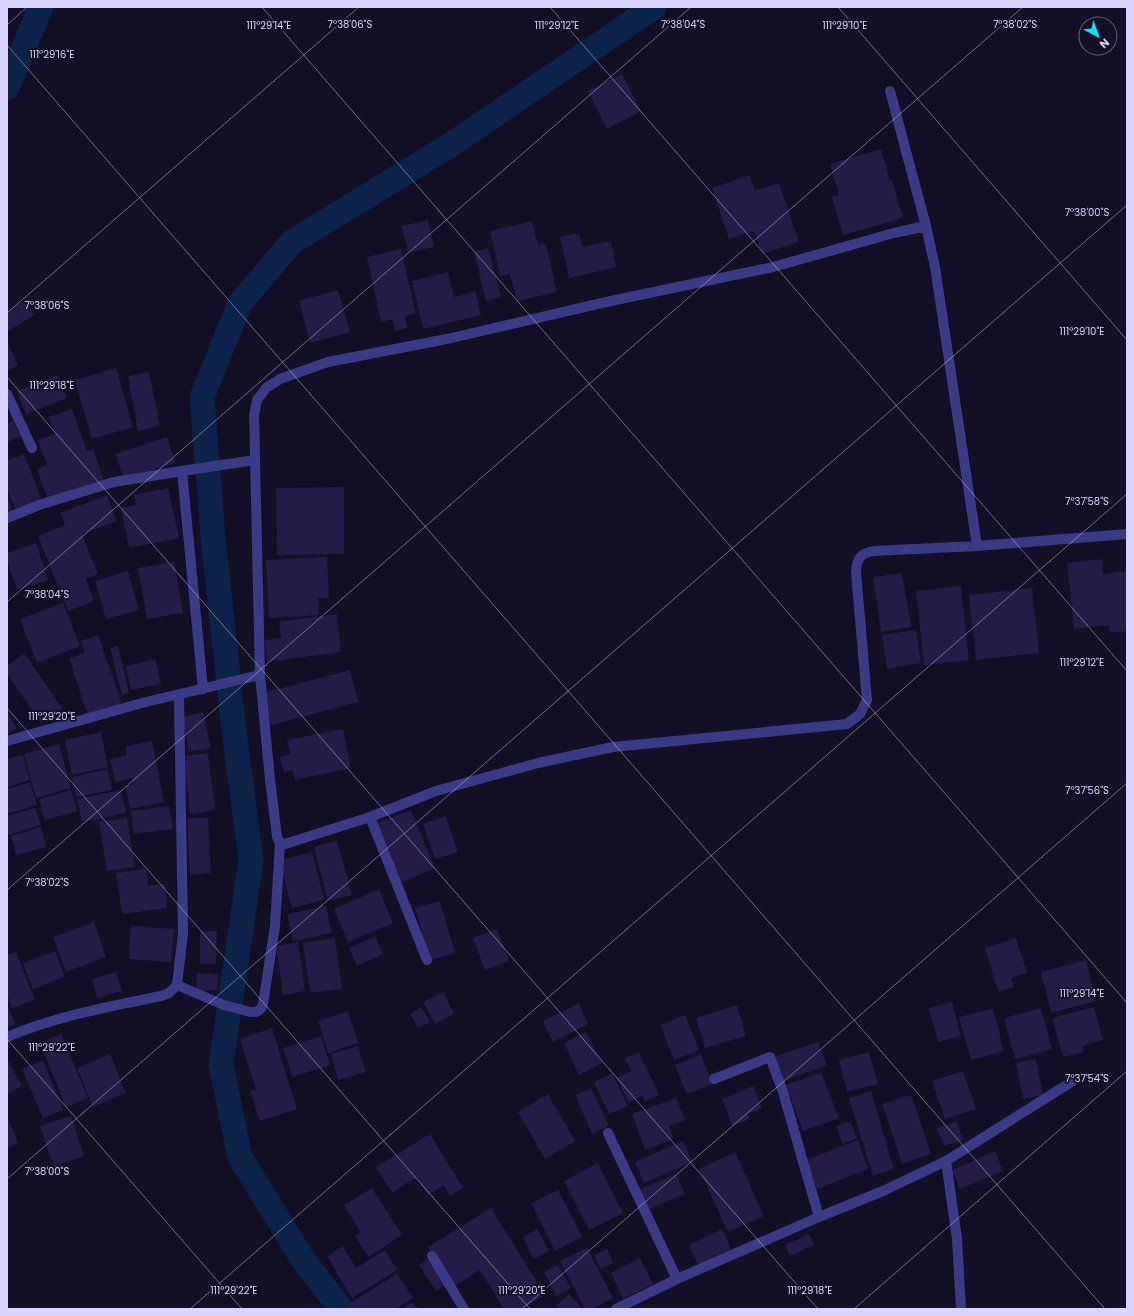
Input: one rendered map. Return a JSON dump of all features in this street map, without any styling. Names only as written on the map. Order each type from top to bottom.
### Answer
[{"type":"street","points":[[890,91],[926,226],[935,267],[977,546]]},
{"type":"street","points":[[177,985],[224,1005],[250,1012],[256,1012],[261,1009],[275,926],[280,843],[277,837],[270,779],[260,675],[254,415],[258,400],[266,388],[280,379],[328,362],[447,340],[606,302],[773,267],[894,233],[926,226]]},
{"type":"street","points":[[7,394],[32,448]]},
{"type":"street","points":[[7,518],[39,505],[114,482],[255,460]]},
{"type":"street","points":[[182,471],[203,689]]},
{"type":"street","points":[[280,843],[285,844],[370,817],[450,787],[538,763],[612,747],[847,724],[860,714],[867,700],[856,572],[856,565],[860,556],[873,551],[977,546],[1127,534]]},
{"type":"street","points":[[7,741],[142,703],[260,675]]},
{"type":"street","points":[[7,1037],[29,1028],[88,1010],[161,996],[169,993],[177,985],[183,933],[179,695]]},
{"type":"street","points":[[370,817],[427,960]]},
{"type":"street","points":[[714,1079],[770,1057],[783,1092],[819,1217]]},
{"type":"street","points":[[616,1309],[677,1279],[819,1217],[883,1191],[946,1161],[1073,1081]]},
{"type":"street","points":[[608,1133],[677,1279]]},
{"type":"street","points":[[946,1161],[956,1238],[961,1309]]},
{"type":"street","points":[[432,1256],[464,1309]]},
{"type":"building","points":[[622,74],[641,111],[607,129],[588,91]]},
{"type":"building","points":[[881,149],[903,218],[843,235],[832,197],[839,195],[830,164]]},
{"type":"building","points":[[750,175],[755,191],[779,183],[799,242],[762,254],[754,231],[729,239],[712,188]]},
{"type":"building","points":[[428,220],[434,247],[408,253],[402,226]]},
{"type":"building","points":[[532,221],[538,245],[546,244],[557,292],[517,301],[510,274],[500,276],[490,231]]},
{"type":"building","points":[[579,233],[582,247],[611,241],[616,267],[569,278],[560,237]]},
{"type":"building","points":[[488,248],[501,297],[486,301],[474,252]]},
{"type":"building","points":[[401,249],[416,314],[405,316],[407,328],[395,331],[393,319],[381,322],[367,257]]},
{"type":"building","points":[[448,272],[454,297],[475,291],[481,315],[423,329],[412,281]]},
{"type":"building","points":[[338,290],[350,332],[310,343],[299,301]]},
{"type":"building","points":[[25,300],[34,315],[7,332],[7,311]]},
{"type":"building","points":[[7,341],[18,366],[7,371]]},
{"type":"building","points":[[116,368],[133,427],[92,439],[75,380]]},
{"type":"building","points":[[149,372],[160,426],[138,431],[128,376]]},
{"type":"building","points":[[58,375],[67,398],[26,414],[17,391]]},
{"type":"building","points":[[72,409],[87,451],[93,449],[104,481],[48,501],[37,469],[47,465],[38,440],[55,434],[49,417]]},
{"type":"building","points":[[13,421],[20,436],[7,442],[7,424]]},
{"type":"building","points":[[167,437],[175,463],[124,479],[115,454]]},
{"type":"building","points":[[24,454],[42,501],[16,511],[7,488],[7,461]]},
{"type":"building","points":[[344,487],[344,554],[277,555],[276,488]]},
{"type":"building","points":[[168,488],[179,538],[129,548],[121,508],[136,505],[134,495]]},
{"type":"building","points":[[107,495],[117,521],[82,534],[98,574],[86,579],[94,601],[68,611],[38,536],[65,525],[60,513]]},
{"type":"building","points":[[7,497],[13,512],[7,514]]},
{"type":"building","points":[[36,543],[48,580],[17,590],[7,560],[7,553]]},
{"type":"building","points":[[327,557],[329,598],[318,598],[319,615],[269,618],[266,560]]},
{"type":"building","points":[[1102,559],[1103,574],[1127,571],[1127,631],[1110,633],[1109,625],[1074,629],[1067,563]]},
{"type":"building","points":[[174,562],[183,613],[147,619],[138,568]]},
{"type":"building","points":[[128,571],[139,610],[106,619],[95,581]]},
{"type":"building","points":[[902,573],[911,627],[881,632],[873,577]]},
{"type":"building","points":[[961,586],[969,660],[924,665],[916,591]]},
{"type":"building","points":[[1032,588],[1039,653],[976,660],[969,595]]},
{"type":"building","points":[[63,603],[80,646],[37,663],[20,619]]},
{"type":"building","points":[[337,614],[341,652],[267,662],[265,640],[281,638],[279,622]]},
{"type":"building","points":[[916,630],[921,663],[887,669],[882,635]]},
{"type":"building","points":[[98,635],[122,705],[88,716],[69,658],[85,653],[81,641]]},
{"type":"building","points":[[118,646],[129,693],[122,695],[110,648]]},
{"type":"building","points":[[24,653],[62,708],[41,723],[7,674],[7,666]]},
{"type":"building","points":[[155,659],[161,684],[131,690],[126,666]]},
{"type":"building","points":[[350,670],[358,702],[271,725],[263,693]]},
{"type":"building","points":[[7,711],[17,728],[7,734]]},
{"type":"building","points":[[203,712],[211,748],[189,752],[182,717]]},
{"type":"building","points":[[343,729],[351,768],[295,780],[293,770],[284,772],[280,757],[290,754],[287,740]]},
{"type":"building","points":[[101,732],[108,767],[72,775],[65,740]]},
{"type":"building","points":[[152,741],[164,802],[130,809],[125,786],[133,784],[132,778],[115,782],[110,759],[127,755],[126,746]]},
{"type":"building","points":[[59,744],[71,788],[36,798],[24,754]]},
{"type":"building","points":[[208,753],[215,810],[190,814],[183,756]]},
{"type":"building","points":[[23,755],[30,780],[7,787],[7,759]]},
{"type":"building","points":[[107,769],[112,790],[76,797],[72,777]]},
{"type":"building","points":[[30,782],[37,805],[7,814],[7,789]]},
{"type":"building","points":[[71,790],[77,811],[45,820],[39,799]]},
{"type":"building","points":[[121,790],[126,813],[82,822],[77,799]]},
{"type":"building","points":[[169,806],[173,829],[134,834],[131,811]]},
{"type":"building","points":[[35,808],[41,825],[9,835],[7,828],[7,816]]},
{"type":"building","points":[[411,810],[435,868],[400,883],[376,824]]},
{"type":"building","points":[[446,816],[458,852],[435,859],[423,824]]},
{"type":"building","points":[[208,817],[211,873],[190,875],[187,818]]},
{"type":"building","points":[[127,818],[135,867],[107,871],[99,822]]},
{"type":"building","points":[[41,827],[46,847],[16,855],[11,836]]},
{"type":"building","points":[[337,841],[352,895],[328,901],[314,847]]},
{"type":"building","points":[[312,852],[324,900],[292,908],[279,860]]},
{"type":"building","points":[[146,869],[148,886],[165,884],[167,908],[122,914],[116,873]]},
{"type":"building","points":[[379,889],[393,923],[348,942],[334,909]]},
{"type":"building","points":[[440,901],[455,953],[430,960],[415,908]]},
{"type":"building","points":[[326,906],[332,933],[293,941],[287,914]]},
{"type":"building","points":[[94,922],[106,957],[66,972],[53,937]]},
{"type":"building","points":[[131,926],[174,929],[171,962],[129,959]]},
{"type":"building","points":[[497,929],[509,961],[485,970],[473,938]]},
{"type":"building","points":[[200,931],[217,931],[216,964],[200,964]]},
{"type":"building","points":[[375,936],[383,954],[357,966],[349,948]]},
{"type":"building","points":[[335,938],[342,989],[310,993],[303,943]]},
{"type":"building","points":[[1016,938],[1027,973],[1011,978],[1014,987],[998,992],[985,948]]},
{"type":"building","points":[[298,942],[305,991],[283,995],[276,946]]},
{"type":"building","points":[[55,951],[65,977],[33,989],[23,963]]},
{"type":"building","points":[[16,952],[35,1000],[12,1008],[7,994],[7,955]]},
{"type":"building","points":[[1086,960],[1096,1001],[1051,1013],[1041,972]]},
{"type":"building","points":[[116,972],[122,991],[97,998],[92,979]]},
{"type":"building","points":[[197,973],[218,974],[217,991],[196,990]]},
{"type":"building","points":[[443,992],[454,1014],[435,1024],[423,1002]]},
{"type":"building","points":[[952,1002],[961,1036],[938,1042],[929,1008]]},
{"type":"building","points":[[579,1003],[588,1024],[553,1042],[543,1021]]},
{"type":"building","points":[[7,1004],[15,1024],[7,1028]]},
{"type":"building","points":[[737,1005],[746,1036],[705,1048],[696,1018]]},
{"type":"building","points":[[421,1007],[430,1022],[418,1028],[410,1014]]},
{"type":"building","points":[[1094,1007],[1103,1040],[1082,1046],[1084,1052],[1063,1057],[1052,1018]]},
{"type":"building","points":[[993,1008],[1004,1051],[971,1060],[959,1017]]},
{"type":"building","points":[[1041,1008],[1052,1049],[1015,1059],[1004,1018]]},
{"type":"building","points":[[348,1011],[358,1043],[328,1053],[318,1021]]},
{"type":"building","points":[[685,1015],[699,1050],[674,1060],[660,1025]]},
{"type":"building","points":[[272,1028],[297,1109],[260,1121],[250,1091],[256,1090],[240,1039]]},
{"type":"building","points":[[586,1032],[602,1063],[579,1075],[564,1043]]},
{"type":"building","points":[[61,1034],[88,1098],[66,1107],[40,1043]]},
{"type":"building","points":[[321,1036],[330,1065],[292,1077],[283,1048]]},
{"type":"building","points":[[818,1042],[827,1065],[784,1081],[776,1062],[776,1056]]},
{"type":"building","points":[[358,1046],[366,1072],[338,1080],[331,1054]]},
{"type":"building","points":[[639,1052],[659,1095],[645,1101],[642,1096],[628,1102],[617,1078],[631,1071],[625,1058]]},
{"type":"building","points":[[869,1052],[878,1084],[847,1092],[839,1060]]},
{"type":"building","points":[[110,1054],[126,1093],[93,1107],[77,1068]]},
{"type":"building","points":[[701,1054],[713,1084],[687,1094],[675,1065]]},
{"type":"building","points":[[7,1059],[22,1086],[7,1094]]},
{"type":"building","points":[[1036,1059],[1043,1095],[1023,1099],[1016,1063]]},
{"type":"building","points":[[43,1060],[63,1110],[43,1118],[22,1069]]},
{"type":"building","points":[[963,1071],[976,1109],[945,1119],[932,1081]]},
{"type":"building","points":[[821,1072],[839,1118],[803,1131],[786,1085]]},
{"type":"building","points":[[612,1073],[628,1106],[609,1114],[594,1082]]},
{"type":"building","points":[[753,1086],[762,1108],[748,1114],[750,1119],[732,1126],[722,1099]]},
{"type":"building","points":[[591,1088],[609,1126],[592,1134],[575,1095]]},
{"type":"building","points":[[871,1091],[894,1169],[873,1176],[849,1098]]},
{"type":"building","points":[[548,1094],[575,1141],[545,1159],[518,1112]]},
{"type":"building","points":[[911,1095],[931,1154],[902,1164],[882,1104]]},
{"type":"building","points":[[676,1098],[685,1120],[669,1126],[674,1139],[645,1150],[632,1114]]},
{"type":"building","points":[[7,1116],[18,1143],[7,1148]]},
{"type":"building","points":[[71,1116],[84,1156],[54,1167],[40,1126]]},
{"type":"building","points":[[850,1121],[857,1138],[843,1144],[836,1126]]},
{"type":"building","points":[[956,1121],[963,1140],[944,1146],[937,1128]]},
{"type":"building","points":[[430,1134],[463,1188],[450,1196],[444,1185],[428,1195],[416,1177],[392,1193],[376,1167]]},
{"type":"building","points":[[858,1140],[868,1169],[817,1189],[806,1160]]},
{"type":"building","points":[[683,1141],[692,1162],[644,1183],[635,1162]]},
{"type":"building","points":[[995,1151],[1003,1171],[960,1189],[952,1170]]},
{"type":"building","points":[[735,1152],[764,1216],[728,1232],[699,1169]]},
{"type":"building","points":[[598,1163],[623,1213],[589,1230],[564,1181]]},
{"type":"building","points":[[676,1174],[685,1194],[647,1210],[639,1190]]},
{"type":"building","points":[[372,1188],[402,1235],[368,1257],[355,1236],[360,1232],[344,1205]]},
{"type":"building","points":[[558,1190],[582,1237],[555,1251],[531,1203]]},
{"type":"building","points":[[491,1208],[545,1295],[522,1309],[504,1309],[480,1270],[453,1287],[428,1247]]},
{"type":"building","points":[[537,1229],[549,1251],[534,1259],[523,1237]]},
{"type":"building","points":[[722,1229],[732,1251],[699,1267],[689,1245]]},
{"type":"building","points":[[809,1234],[814,1245],[790,1256],[785,1245]]},
{"type":"building","points":[[343,1246],[356,1268],[385,1250],[397,1270],[352,1298],[327,1256]]},
{"type":"building","points":[[587,1248],[613,1298],[592,1309],[585,1309],[560,1261]]},
{"type":"building","points":[[607,1249],[613,1263],[601,1269],[594,1255]]},
{"type":"building","points":[[431,1258],[448,1283],[436,1291],[419,1265]]},
{"type":"building","points":[[640,1258],[653,1284],[623,1299],[611,1273]]},
{"type":"building","points":[[558,1265],[571,1288],[556,1296],[544,1272]]},
{"type":"building","points":[[397,1274],[413,1298],[396,1309],[352,1309],[349,1304]]},
{"type":"building","points":[[569,1294],[583,1309],[559,1309],[556,1306]]},
{"type":"building","points":[[412,1302],[418,1309],[402,1309]]},
{"type":"waterway","points":[[7,88],[41,7]]},
{"type":"waterway","points":[[341,1309],[302,1258],[240,1157],[221,1065],[251,860],[234,731],[213,537],[202,397],[240,303],[292,242],[452,144],[654,7]]}]
